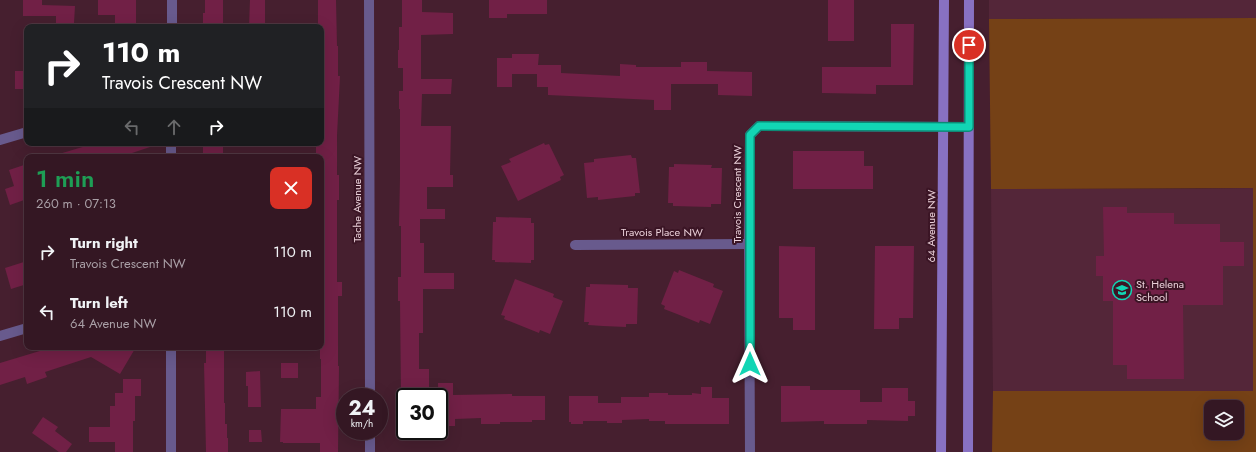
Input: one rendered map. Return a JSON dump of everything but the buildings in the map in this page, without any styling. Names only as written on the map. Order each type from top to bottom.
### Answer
[{"type":"main road","name":"64 Avenue NW","points":[[941,452],[944,0]]},
{"type":"main road","points":[[968,452],[969,0]]},
{"type":"street","points":[[172,0],[172,24]]},
{"type":"street","name":"Tache Avenue NW","points":[[369,0],[370,388]]},
{"type":"street","name":"Travois Crescent NW","points":[[750,452],[750,135],[759,126],[969,127]]},
{"type":"street","points":[[0,140],[24,133]]},
{"type":"street","name":"Travois Place NW","points":[[575,245],[749,244]]},
{"type":"street","points":[[0,336],[24,329]]},
{"type":"street","points":[[171,350],[171,452]]},
{"type":"street","points":[[370,440],[370,452]]},
{"type":"shaded area","points":[[989,0],[1256,0],[1256,18],[989,19]]},
{"type":"shaded area","points":[[1256,18],[1256,452],[992,452],[993,391],[1253,391],[1253,188],[991,189],[989,19]]},
{"type":"shaded area","name":"St. Helena School","points":[[1253,188],[1253,391],[993,391],[991,189]]},
{"type":"place","name":"St. Helena School","points":[[1122,290]]},
{"type":"route","points":[[750,364],[750,135],[759,126],[969,127],[969,45]]}]
